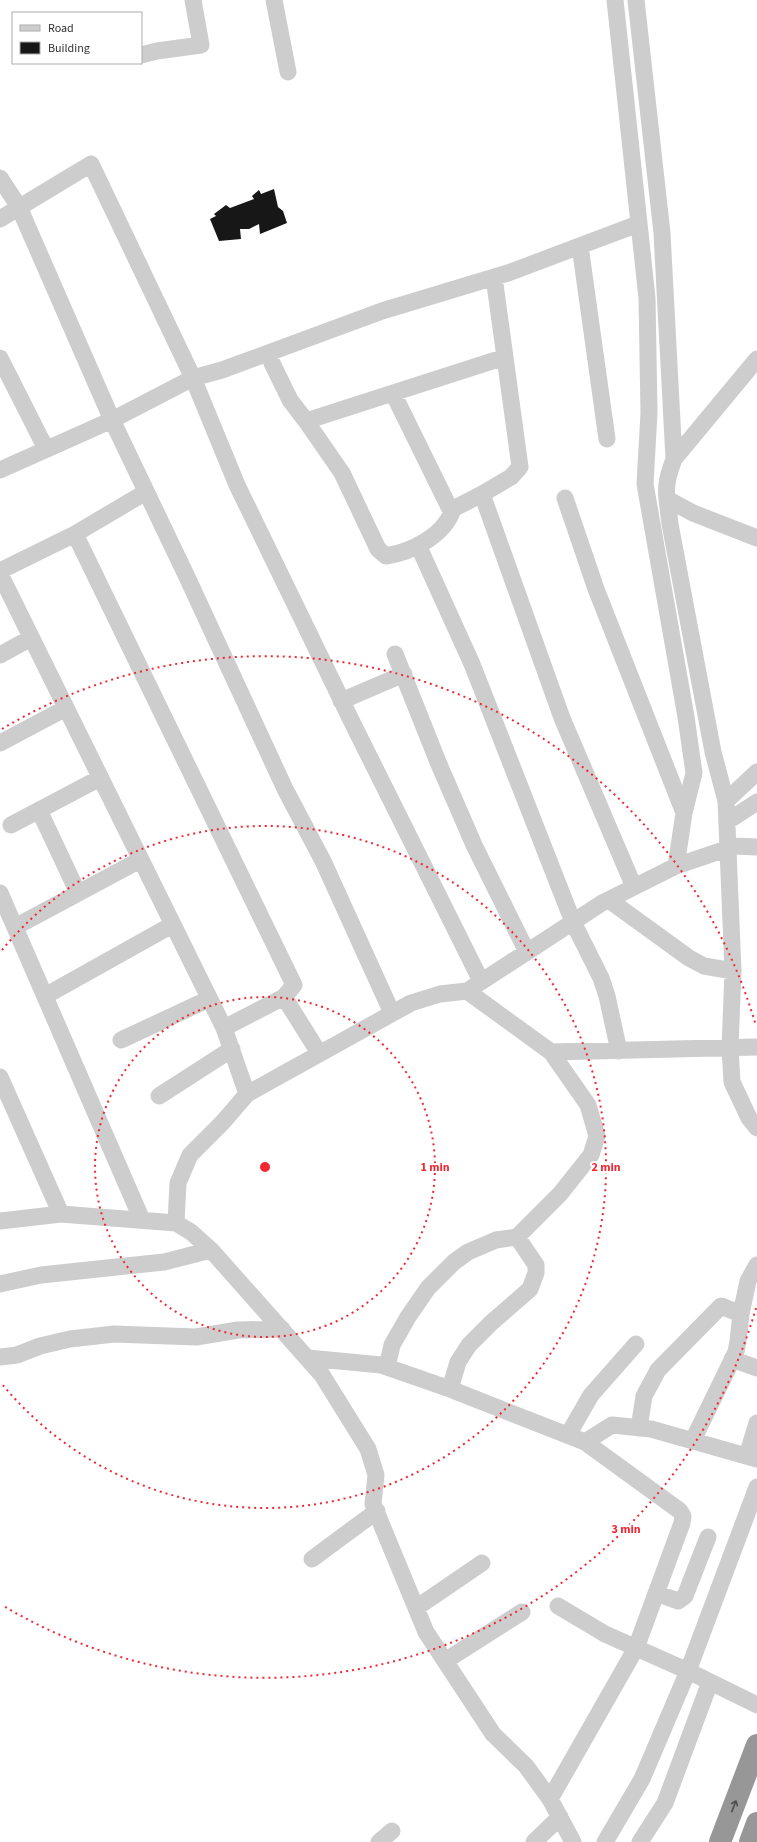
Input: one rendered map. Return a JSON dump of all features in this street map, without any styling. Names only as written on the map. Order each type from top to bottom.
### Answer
[{"type":"highway","points":[[720,1842],[757,1745]]},
{"type":"highway","points":[[750,1842],[757,1824]]},
{"type":"street","points":[[142,55],[157,50],[201,45],[193,0]]},
{"type":"street","points":[[274,0],[288,72]]},
{"type":"street","points":[[615,0],[647,298],[650,413],[645,484],[686,717],[694,773],[684,813],[676,866]]},
{"type":"street","points":[[636,0],[662,233],[674,459]]},
{"type":"street","points":[[0,219],[91,164],[193,378],[237,485],[341,701],[481,981]]},
{"type":"street","points":[[0,178],[19,207],[112,420],[282,782],[323,861],[392,1013]]},
{"type":"street","points":[[0,470],[112,420],[193,378],[222,370],[382,311],[494,277],[638,224]]},
{"type":"street","points":[[580,246],[607,439]]},
{"type":"street","points":[[272,363],[290,400],[306,420],[342,473],[378,549],[386,556],[399,554],[418,545],[442,528],[451,517],[453,509],[511,477],[520,467],[494,277]]},
{"type":"street","points":[[306,420],[393,394],[505,357]]},
{"type":"street","points":[[0,358],[46,449]]},
{"type":"street","points":[[757,359],[674,459],[668,477],[666,490],[670,524],[713,752],[726,801],[728,820],[733,971],[730,1048],[732,1082],[749,1118],[757,1128]]},
{"type":"street","points":[[393,394],[445,503],[453,509]]},
{"type":"street","points":[[0,571],[75,534],[146,492]]},
{"type":"street","points":[[482,494],[562,718],[634,887]]},
{"type":"street","points":[[565,498],[596,589],[684,813]]},
{"type":"street","points":[[667,499],[693,514],[757,538]]},
{"type":"street","points":[[75,534],[294,985],[284,997],[224,1028]]},
{"type":"street","points":[[418,545],[472,664],[573,922],[604,986],[619,1051]]},
{"type":"street","points":[[0,574],[224,1028],[247,1094]]},
{"type":"street","points":[[0,655],[32,638]]},
{"type":"street","points":[[395,654],[438,762],[474,845],[528,952]]},
{"type":"street","points":[[341,701],[404,674]]},
{"type":"street","points":[[0,743],[66,708]]},
{"type":"street","points":[[726,801],[757,772]]},
{"type":"street","points":[[11,826],[100,778]]},
{"type":"street","points":[[728,820],[757,802]]},
{"type":"street","points":[[39,810],[78,893]]},
{"type":"street","points":[[176,1222],[178,1183],[190,1155],[223,1122],[247,1094],[411,1003],[440,994],[467,990],[609,900],[676,866],[735,846],[757,847]]},
{"type":"street","points":[[15,927],[140,860]]},
{"type":"street","points":[[0,893],[142,1220]]},
{"type":"street","points":[[609,900],[689,958],[704,966],[733,971]]},
{"type":"street","points":[[45,996],[172,925]]},
{"type":"street","points":[[388,1368],[392,1345],[408,1317],[428,1288],[454,1262],[468,1252],[496,1240],[517,1237],[560,1194],[591,1155],[597,1136],[588,1105],[550,1052],[467,990]]},
{"type":"street","points":[[284,997],[319,1053]]},
{"type":"street","points":[[121,1040],[209,999]]},
{"type":"street","points":[[550,1052],[757,1048]]},
{"type":"street","points":[[159,1096],[232,1049]]},
{"type":"street","points":[[0,1077],[61,1214]]},
{"type":"street","points":[[0,1221],[61,1214],[176,1222],[191,1232],[211,1250],[322,1375],[368,1450],[376,1475],[373,1504],[426,1632],[493,1734],[526,1766],[550,1799],[573,1842]]},
{"type":"street","points":[[450,1389],[458,1362],[469,1345],[491,1323],[530,1289],[536,1273],[536,1265],[517,1237]]},
{"type":"street","points":[[0,1284],[42,1275],[164,1262],[211,1250]]},
{"type":"street","points":[[693,1440],[732,1359],[738,1341],[740,1314],[748,1281],[757,1265]]},
{"type":"street","points":[[639,1428],[644,1396],[658,1370],[721,1306],[740,1314]]},
{"type":"street","points":[[0,1357],[17,1355],[40,1346],[70,1339],[114,1334],[196,1337],[238,1330],[282,1329]]},
{"type":"street","points":[[568,1435],[591,1395],[636,1344]]},
{"type":"street","points":[[308,1358],[381,1365],[450,1389],[568,1435],[585,1442],[680,1511],[682,1523],[636,1648],[550,1799]]},
{"type":"street","points":[[732,1359],[757,1368]]},
{"type":"street","points":[[585,1442],[612,1425],[651,1429],[752,1458],[757,1423]]},
{"type":"street","points":[[605,1842],[642,1779],[688,1671],[757,1487]]},
{"type":"street","points":[[312,1559],[376,1511]]},
{"type":"street","points":[[656,1593],[678,1601],[685,1596],[708,1537]]},
{"type":"street","points":[[416,1608],[482,1563]]},
{"type":"street","points":[[558,1606],[605,1634],[688,1671],[757,1705]]},
{"type":"street","points":[[446,1661],[522,1612]]},
{"type":"street","points":[[640,1842],[665,1803],[710,1682]]},
{"type":"street","points":[[534,1842],[560,1817]]},
{"type":"building","points":[[274,189],[278,207],[283,211],[287,223],[260,234],[259,224],[249,229],[240,229],[241,239],[219,241],[210,219],[216,216],[214,214],[226,205],[230,208],[254,199],[252,196],[259,190],[261,194]]}]
